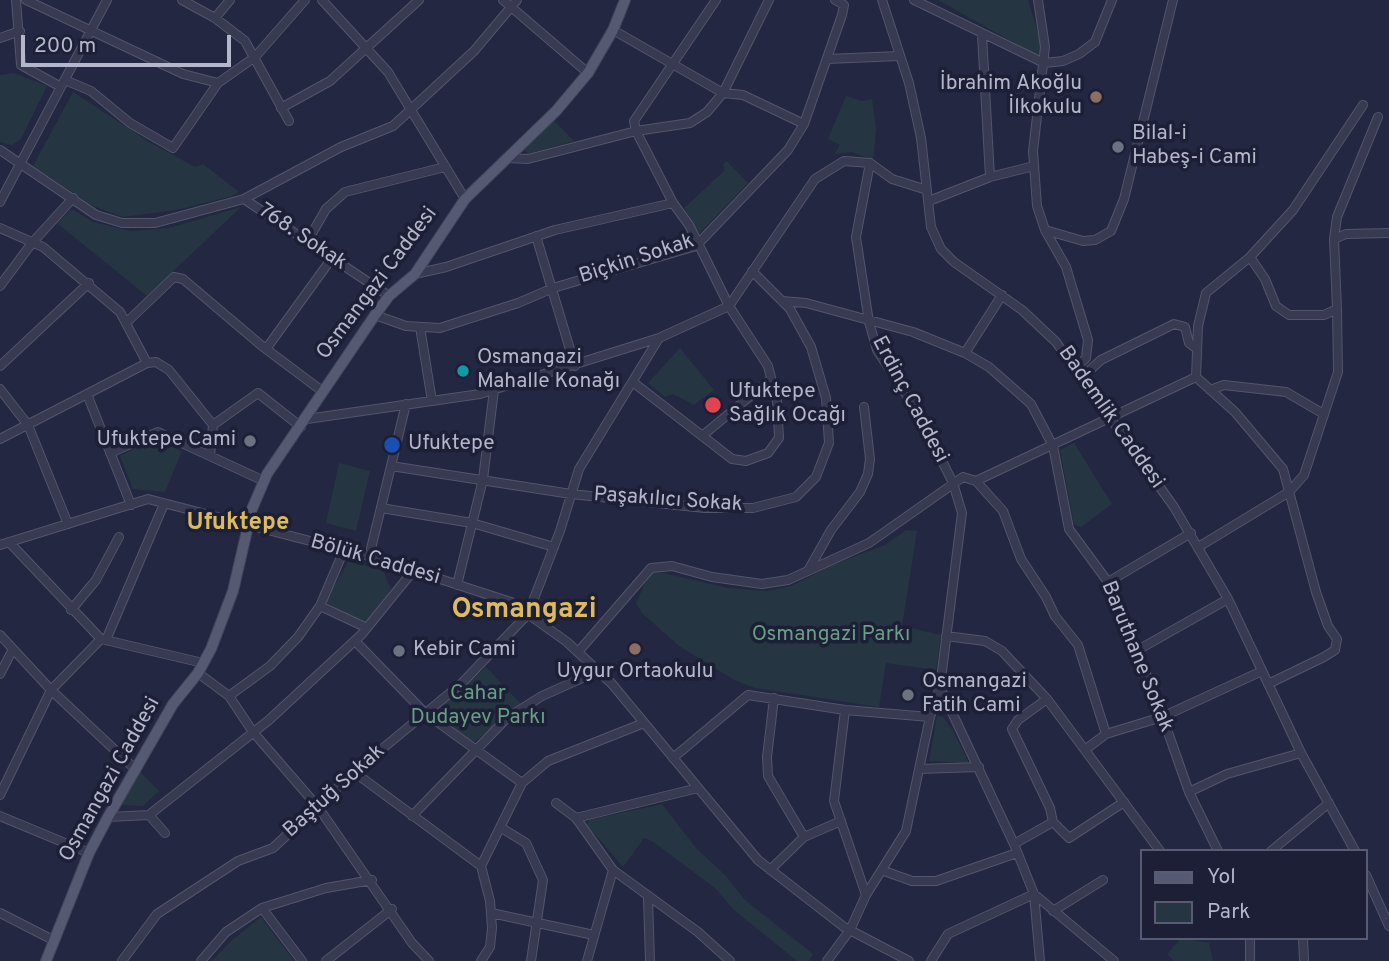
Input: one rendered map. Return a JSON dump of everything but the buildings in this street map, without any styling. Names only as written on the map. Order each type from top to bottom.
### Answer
[{"type":"main road","name":"Osmangazi Caddesi","points":[[46,961],[89,853],[107,817],[173,704],[201,668],[233,591],[248,526],[264,481],[304,423],[321,391],[374,315],[389,296],[415,274],[465,199],[556,111],[587,72],[612,30],[625,0]]},
{"type":"street","points":[[16,0],[22,65],[63,83],[91,91],[130,123],[173,148],[218,83],[255,57],[305,0]]},
{"type":"street","points":[[26,0],[183,74],[218,83]]},
{"type":"street","points":[[0,202],[107,0]]},
{"type":"street","points":[[182,0],[215,18],[245,41],[289,121]]},
{"type":"street","points":[[215,18],[230,0]]},
{"type":"street","points":[[323,0],[388,72],[465,199]]},
{"type":"street","points":[[281,108],[330,81],[419,0]]},
{"type":"street","points":[[503,0],[514,3],[587,72]]},
{"type":"street","points":[[634,383],[732,458],[746,461],[768,453],[779,438],[768,366],[729,306],[696,246],[689,225],[673,203],[636,131],[634,121],[671,62],[681,54],[716,0]]},
{"type":"street","points":[[506,158],[528,159],[636,131],[690,123],[707,112],[723,93],[769,0]]},
{"type":"street","name":"Biçkin Sokak","points":[[374,315],[406,326],[440,328],[553,288],[696,246],[788,150],[804,124],[842,15],[844,5],[835,0]]},
{"type":"street","name":"Bademlik Caddesi","points":[[882,0],[909,83],[922,138],[931,227],[941,249],[1002,295],[1056,342],[1191,533],[1228,599],[1301,752],[1354,849]]},
{"type":"street","points":[[914,0],[1044,63],[1071,58],[1095,42],[1112,0]]},
{"type":"street","points":[[1038,0],[1045,47],[1037,107],[1034,166],[1037,206],[1045,230],[1066,267],[1088,340],[1086,358],[1075,369]]},
{"type":"street","points":[[1045,230],[1083,241],[1095,240],[1111,231],[1124,198],[1173,0]]},
{"type":"street","points":[[244,199],[341,146],[393,126],[474,51],[514,3]]},
{"type":"street","points":[[612,30],[723,93],[743,95],[804,124]]},
{"type":"street","points":[[0,38],[20,31]]},
{"type":"street","points":[[982,35],[990,177]]},
{"type":"street","points":[[827,59],[899,56]]},
{"type":"street","points":[[1268,684],[1335,650],[1337,639],[1328,626],[1316,592],[1283,469],[1235,412],[1196,377],[1198,326],[1206,293],[1250,257],[1293,210],[1363,105]]},
{"type":"street","points":[[1200,547],[1289,492],[1304,475],[1322,413],[1338,372],[1334,239],[1337,217],[1378,117]]},
{"type":"street","name":"768. Sokak","points":[[0,150],[96,215],[122,223],[155,223],[244,199],[389,296]]},
{"type":"street","points":[[213,425],[258,393],[304,423],[494,390],[575,366],[659,338],[729,306],[815,179],[844,161],[870,163],[892,179],[927,190]]},
{"type":"street","name":"Erdinç Caddesi","points":[[827,961],[850,930],[866,895],[884,871],[906,831],[930,717],[940,687],[962,513],[953,483],[917,411],[877,349],[869,322],[856,237],[870,163]]},
{"type":"street","points":[[929,201],[990,177],[1034,166]]},
{"type":"street","points":[[307,242],[326,209],[345,192],[445,167]]},
{"type":"street","points":[[0,286],[32,243],[73,198]]},
{"type":"street","points":[[415,274],[446,267],[536,236],[673,203]]},
{"type":"street","points":[[0,228],[32,243],[89,284],[120,312],[147,363]]},
{"type":"street","points":[[1334,239],[1346,234],[1389,233]]},
{"type":"street","points":[[536,236],[575,366]]},
{"type":"street","points":[[1250,257],[1265,279],[1276,306],[1289,315],[1324,315],[1336,309]]},
{"type":"street","points":[[266,349],[332,258]]},
{"type":"street","name":"Paşakılıcı Sokak","points":[[391,466],[571,494],[705,508],[753,508],[796,497],[816,477],[829,443],[827,398],[811,347],[790,310],[752,271]]},
{"type":"street","points":[[126,323],[174,277],[183,279],[321,391]]},
{"type":"street","points":[[0,366],[89,284]]},
{"type":"street","points":[[965,353],[1002,295]]},
{"type":"street","name":"Baruthane Sokak","points":[[782,301],[806,303],[913,332],[965,353],[989,367],[1031,404],[1054,446],[1069,529],[1108,582],[1189,792],[1217,849]]},
{"type":"street","points":[[1081,378],[1101,359],[1174,324],[1185,327],[1189,343],[1197,349]]},
{"type":"street","points":[[420,327],[432,401]]},
{"type":"street","name":"Baştuğ Sokak","points":[[122,961],[157,915],[239,861],[273,848],[354,772],[461,683],[528,614],[554,547],[579,469],[634,383],[659,338]]},
{"type":"street","points":[[0,439],[147,363],[156,362],[169,370],[213,425],[210,456]]},
{"type":"street","points":[[976,481],[1196,377]]},
{"type":"street","points":[[702,436],[771,379]]},
{"type":"street","points":[[1210,390],[1224,385],[1286,392],[1322,413]]},
{"type":"street","points":[[0,389],[28,425],[68,524]]},
{"type":"street","points":[[457,585],[483,479],[494,390]]},
{"type":"street","points":[[87,394],[131,505]]},
{"type":"street","points":[[369,557],[406,404]]},
{"type":"street","points":[[809,569],[831,530],[860,492],[868,474],[870,459],[864,407]]},
{"type":"street","points":[[110,453],[158,432],[264,481]]},
{"type":"street","points":[[578,652],[651,568],[672,566],[712,577],[762,584],[788,580],[869,543],[963,477],[976,481],[1003,511],[1020,559],[1046,597],[1055,617],[1084,656],[1106,734]]},
{"type":"street","name":"Bölük Caddesi","points":[[4,543],[148,499],[369,557],[511,602],[578,652],[598,671],[758,860],[850,930],[909,961]]},
{"type":"street","points":[[0,795],[51,690],[104,640],[164,504]]},
{"type":"street","points":[[381,508],[472,523],[554,547]]},
{"type":"street","points":[[1108,582],[1191,533]]},
{"type":"street","points":[[71,610],[96,580],[119,537]]},
{"type":"street","points":[[4,543],[104,640],[201,668],[229,696],[253,732],[318,807],[372,880],[412,943],[429,961]]},
{"type":"street","points":[[229,696],[270,666],[298,637],[320,606],[344,550]]},
{"type":"street","points":[[107,817],[149,815],[253,732],[355,641],[413,571]]},
{"type":"street","points":[[1136,651],[1228,599]]},
{"type":"street","points":[[320,606],[367,628]]},
{"type":"street","points":[[0,635],[51,690],[134,768]]},
{"type":"street","points":[[946,636],[985,641],[1002,651],[1047,699],[1159,849]]},
{"type":"street","points":[[355,641],[425,713],[522,783]]},
{"type":"street","points":[[0,674],[13,649]]},
{"type":"street","points":[[412,816],[507,718],[542,696],[598,671]]},
{"type":"street","points":[[1086,749],[1106,734],[1162,717],[1262,671]]},
{"type":"street","points":[[940,687],[1016,848],[1034,894],[1040,961]]},
{"type":"street","points":[[673,758],[748,695],[845,710],[930,717]]},
{"type":"street","points":[[774,698],[767,757],[768,776],[804,837]]},
{"type":"street","points":[[1047,699],[1018,720],[1012,729],[1050,808],[1053,822],[1069,838],[1124,802]]},
{"type":"street","points":[[845,710],[834,801],[866,895]]},
{"type":"street","points":[[481,961],[490,947],[491,913],[481,866],[522,783],[558,756],[644,723]]},
{"type":"street","points":[[1189,792],[1227,774],[1301,752]]},
{"type":"street","points":[[919,769],[979,767]]},
{"type":"street","points":[[354,772],[481,866]]},
{"type":"street","points":[[576,818],[698,788]]},
{"type":"street","points":[[556,803],[576,818],[613,870],[698,932],[730,961]]},
{"type":"street","points":[[1282,847],[1329,803]]},
{"type":"street","points":[[149,815],[165,833]]},
{"type":"street","points":[[0,816],[89,853]]},
{"type":"street","points":[[770,870],[804,837],[841,821]]},
{"type":"street","points":[[884,871],[912,881],[936,881],[1016,848],[1053,822]]},
{"type":"street","points":[[500,827],[526,843],[543,880],[531,961]]},
{"type":"street","points":[[587,961],[613,870]]},
{"type":"street","points":[[1368,879],[1389,926]]},
{"type":"street","points":[[201,961],[226,932],[262,908],[326,888],[372,880]]},
{"type":"street","points":[[1053,911],[1103,880]]},
{"type":"street","points":[[1034,894],[1114,961]]},
{"type":"street","points":[[931,961],[948,934],[1034,894]]},
{"type":"street","points":[[648,898],[650,961]]},
{"type":"street","points":[[262,908],[302,961]]},
{"type":"street","points":[[327,961],[392,909]]},
{"type":"street","points":[[0,913],[53,940]]},
{"type":"street","points":[[491,913],[594,935]]},
{"type":"street","points":[[1250,940],[1250,961]]},
{"type":"street","points":[[1303,940],[1304,961]]},
{"type":"green space","points":[[938,0],[1028,0],[1041,43],[1040,53],[1036,55]]},
{"type":"green space","points":[[14,73],[47,86],[21,139],[12,145],[0,142],[0,75]]},
{"type":"green space","points":[[73,92],[151,143],[195,167],[203,164],[239,192],[176,210],[123,217],[91,205],[33,166]]},
{"type":"green space","points":[[846,96],[862,101],[872,99],[876,129],[873,160],[852,152],[835,154],[840,145],[828,139]]},
{"type":"green space","points":[[552,119],[574,141],[527,154],[524,148]]},
{"type":"green space","points":[[726,161],[748,183],[699,234],[684,208],[725,170],[723,165]]},
{"type":"green space","points":[[241,207],[147,296],[57,223],[72,209],[93,222],[131,231],[169,228]]},
{"type":"green space","points":[[680,348],[714,390],[694,405],[673,394],[665,397],[648,383]]},
{"type":"green space","points":[[153,439],[182,451],[165,492],[133,489],[120,456]]},
{"type":"green space","points":[[1074,443],[1112,504],[1081,527],[1074,525],[1060,450]]},
{"type":"green space","points":[[339,463],[370,471],[356,531],[326,523]]},
{"type":"green space","name":"Osmangazi Parkı","points":[[906,530],[917,531],[902,626],[941,635],[936,670],[886,663],[879,707],[755,688],[736,681],[679,646],[642,613],[636,603],[647,579],[653,573],[664,573],[728,588],[767,591],[791,586],[834,564],[885,545]]},
{"type":"green space","points":[[348,562],[383,570],[391,589],[366,624],[325,602]]},
{"type":"green space","name":"Cahar Dudayev Parkı","points":[[486,667],[521,704],[473,743],[434,713]]},
{"type":"green space","points":[[937,716],[943,717],[953,731],[969,763],[929,761]]},
{"type":"green space","points":[[138,770],[159,791],[143,806],[121,805]]},
{"type":"green space","points":[[662,804],[696,848],[726,876],[745,900],[813,954],[809,961],[797,961],[734,910],[715,888],[652,841],[644,838],[623,867],[587,825],[589,820]]},
{"type":"green space","points":[[261,917],[294,961],[212,961],[231,941]]},
{"type":"green space","points":[[1179,940],[1192,940],[1209,943],[1213,961],[1174,961],[1167,954]]},
{"type":"place","name":"İbrahim Akoğlu İlkokulu","points":[[1096,97]]},
{"type":"place","name":"Bilal-i Habeş-i Cami","points":[[1118,147]]},
{"type":"place","name":"Osmangazi Mahalle Konağı","points":[[463,371]]},
{"type":"place","name":"Ufuktepe Sağlık Ocağı","points":[[713,405]]},
{"type":"place","name":"Ufuktepe Cami","points":[[250,441]]},
{"type":"place","name":"Ufuktepe","points":[[392,445]]},
{"type":"place","name":"Uygur Ortaokulu","points":[[635,649]]},
{"type":"place","name":"Kebir Cami","points":[[399,651]]},
{"type":"place","name":"Osmangazi Fatih Cami","points":[[908,695]]},
{"type":"district","name":"Ufuktepe","points":[[238,524]]},
{"type":"district","name":"Osmangazi","points":[[524,611]]}]
